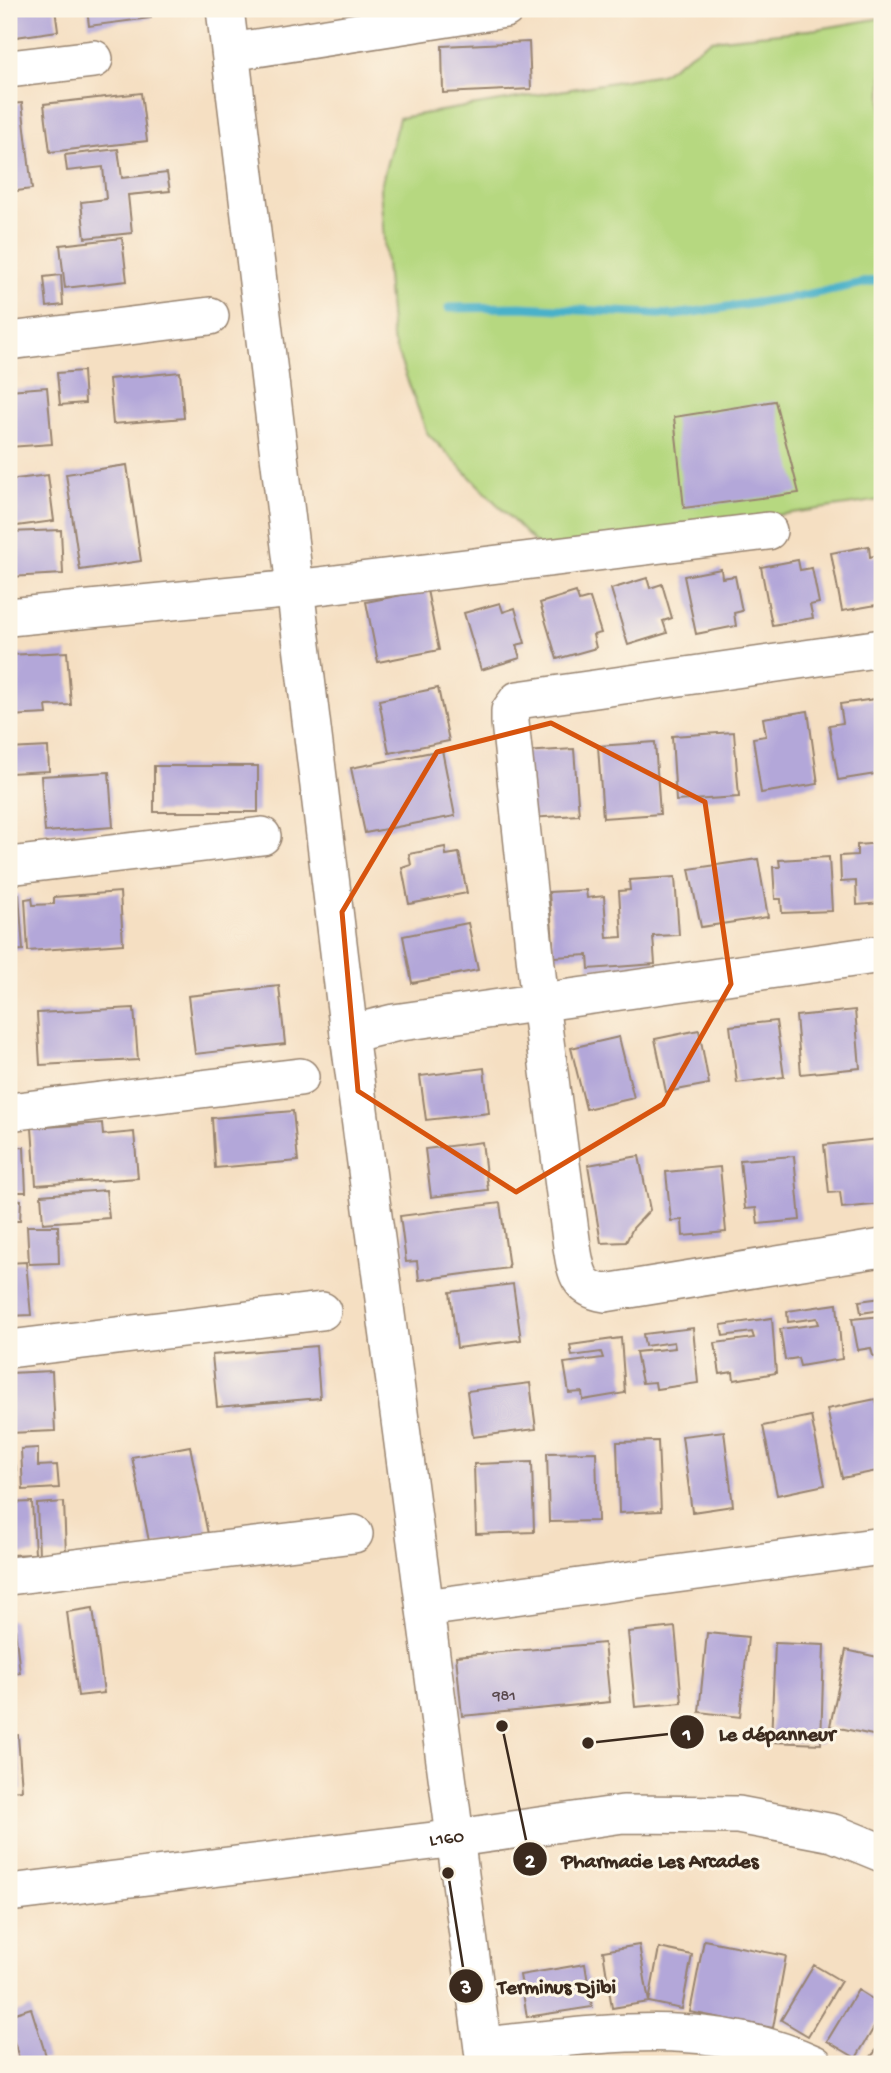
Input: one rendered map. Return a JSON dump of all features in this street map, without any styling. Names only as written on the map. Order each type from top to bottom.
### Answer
[{"type":"street","points":[[225,9],[349,1034],[484,2055],[645,2031],[698,2032],[814,2064]]},
{"type":"street","points":[[231,52],[505,9]]},
{"type":"street","points":[[9,69],[94,59]]},
{"type":"street","points":[[9,341],[209,316]]},
{"type":"street","points":[[9,617],[294,589],[768,531]]},
{"type":"street","points":[[882,648],[517,700],[512,705],[510,722],[540,1003],[575,1268],[580,1281],[591,1291],[605,1293],[882,1248]]},
{"type":"street","points":[[9,866],[262,836]]},
{"type":"street","points":[[349,1034],[394,1023],[882,954]]},
{"type":"street","points":[[9,1112],[300,1077]]},
{"type":"street","points":[[9,1349],[322,1311]]},
{"type":"street","points":[[9,1576],[354,1534]]},
{"type":"street","points":[[425,1608],[882,1546]]},
{"type":"street","points":[[844,1552],[882,1573]]},
{"type":"street","name":"L160","points":[[9,1893],[457,1838],[623,1814],[738,1815],[833,1833],[882,1853]]},
{"type":"highlighted area","points":[[551,723],[705,802],[731,984],[663,1104],[516,1192],[358,1091],[342,912],[437,752]]},
{"type":"green space","points":[[882,18],[882,500],[541,549],[427,433],[392,338],[380,189],[399,118],[661,74],[711,40],[818,29]]},
{"type":"building","points":[[9,9],[55,9],[58,31],[9,38]]},
{"type":"building","points":[[87,9],[150,9],[151,18],[89,26]]},
{"type":"building","points":[[529,42],[531,89],[443,93],[442,46]]},
{"type":"building","points":[[141,93],[147,141],[50,152],[44,104]]},
{"type":"building","points":[[22,103],[32,189],[9,192],[9,104]]},
{"type":"building","points":[[118,149],[122,178],[167,173],[170,191],[128,195],[132,233],[85,238],[81,202],[106,199],[103,167],[67,171],[65,155]]},
{"type":"building","points":[[122,238],[127,281],[65,288],[60,245]]},
{"type":"building","points":[[61,275],[63,305],[47,307],[44,277]]},
{"type":"building","points":[[83,371],[85,403],[60,405],[57,373]]},
{"type":"building","points":[[180,372],[184,418],[113,424],[109,379]]},
{"type":"building","points":[[47,387],[52,444],[9,447],[9,390]]},
{"type":"building","points":[[775,401],[799,493],[684,508],[674,417]]},
{"type":"building","points":[[127,465],[141,561],[80,570],[66,474]]},
{"type":"building","points":[[48,475],[54,521],[9,527],[9,480]]},
{"type":"building","points":[[61,530],[63,574],[9,577],[9,532]]},
{"type":"building","points":[[869,546],[870,557],[882,554],[882,604],[842,611],[831,553]]},
{"type":"building","points":[[798,560],[800,570],[812,568],[819,603],[810,605],[813,618],[772,625],[761,567]]},
{"type":"building","points":[[721,569],[722,578],[735,576],[742,611],[734,613],[736,626],[696,634],[684,576]]},
{"type":"building","points":[[647,578],[650,588],[662,584],[672,618],[663,621],[667,633],[628,645],[611,589]]},
{"type":"building","points":[[427,590],[439,650],[378,662],[366,602]]},
{"type":"building","points":[[576,592],[579,601],[590,598],[601,633],[593,635],[596,648],[557,659],[540,603]]},
{"type":"building","points":[[500,603],[503,612],[515,608],[525,643],[516,645],[520,658],[481,670],[464,613]]},
{"type":"building","points":[[67,652],[71,705],[46,706],[47,714],[9,716],[9,655]]},
{"type":"building","points":[[438,688],[449,741],[389,753],[379,700]]},
{"type":"building","points":[[882,698],[882,773],[838,780],[829,725],[843,723],[840,704]]},
{"type":"building","points":[[808,711],[818,784],[761,793],[753,738],[766,736],[763,718]]},
{"type":"building","points":[[734,732],[739,797],[676,801],[672,736]]},
{"type":"building","points":[[655,742],[660,814],[603,818],[598,746]]},
{"type":"building","points":[[48,747],[49,771],[9,773],[9,749]]},
{"type":"building","points":[[574,749],[579,815],[528,818],[523,752]]},
{"type":"building","points":[[442,750],[455,816],[365,833],[351,768]]},
{"type":"building","points":[[154,766],[258,766],[258,812],[154,812]]},
{"type":"building","points":[[109,772],[113,827],[45,832],[41,776]]},
{"type":"building","points":[[882,843],[882,903],[857,905],[856,881],[841,882],[840,856],[857,855],[857,845]]},
{"type":"building","points":[[445,847],[446,855],[459,853],[467,893],[409,904],[402,868],[411,865],[409,854]]},
{"type":"building","points":[[829,857],[832,911],[782,913],[781,899],[775,899],[773,867],[780,867],[779,860]]},
{"type":"building","points":[[758,859],[768,917],[701,927],[689,869]]},
{"type":"building","points":[[675,877],[679,935],[653,936],[655,964],[589,969],[588,955],[554,957],[549,892],[586,890],[587,898],[604,896],[607,938],[622,937],[619,891],[630,890],[629,880]]},
{"type":"building","points":[[120,892],[123,944],[28,951],[25,899],[32,898],[33,905],[54,904],[54,897]]},
{"type":"building","points":[[19,894],[23,950],[9,951],[9,895]]},
{"type":"building","points":[[468,923],[478,970],[412,983],[403,936]]},
{"type":"building","points":[[279,986],[285,1044],[195,1054],[188,996]]},
{"type":"building","points":[[134,1008],[138,1060],[40,1065],[37,1013]]},
{"type":"building","points":[[855,1010],[860,1068],[801,1074],[796,1016]]},
{"type":"building","points":[[776,1021],[784,1077],[737,1083],[730,1026]]},
{"type":"building","points":[[699,1030],[709,1084],[666,1092],[655,1039]]},
{"type":"building","points":[[619,1037],[634,1098],[586,1109],[571,1048]]},
{"type":"building","points":[[484,1068],[489,1113],[426,1120],[420,1076]]},
{"type":"building","points":[[293,1111],[298,1161],[215,1168],[212,1118]]},
{"type":"building","points":[[102,1123],[103,1135],[134,1132],[138,1178],[36,1185],[32,1128]]},
{"type":"building","points":[[878,1139],[882,1204],[842,1208],[840,1192],[829,1193],[824,1145]]},
{"type":"building","points":[[482,1142],[488,1190],[431,1197],[425,1149]]},
{"type":"building","points":[[24,1147],[26,1192],[9,1192],[9,1148]]},
{"type":"building","points":[[639,1156],[650,1210],[633,1228],[626,1242],[601,1243],[588,1165]]},
{"type":"building","points":[[794,1156],[800,1220],[758,1224],[756,1208],[745,1209],[740,1160]]},
{"type":"building","points":[[720,1167],[726,1232],[683,1236],[682,1220],[671,1221],[666,1172]]},
{"type":"building","points":[[106,1190],[109,1218],[43,1223],[41,1195]]},
{"type":"building","points":[[9,1199],[21,1200],[20,1221],[9,1221]]},
{"type":"building","points":[[500,1203],[509,1268],[419,1280],[417,1261],[406,1262],[400,1216]]},
{"type":"building","points":[[27,1226],[58,1226],[59,1263],[29,1264]]},
{"type":"building","points":[[26,1262],[31,1315],[9,1316],[9,1263]]},
{"type":"building","points":[[513,1284],[521,1340],[457,1348],[450,1292]]},
{"type":"building","points":[[882,1298],[882,1310],[861,1313],[859,1301]]},
{"type":"building","points":[[837,1304],[842,1359],[800,1366],[798,1358],[785,1360],[780,1329],[819,1324],[817,1318],[788,1322],[787,1311]]},
{"type":"building","points":[[882,1316],[882,1355],[873,1356],[871,1348],[858,1350],[852,1319]]},
{"type":"building","points":[[772,1318],[776,1373],[734,1380],[733,1372],[720,1374],[715,1343],[754,1338],[752,1332],[723,1336],[721,1325]]},
{"type":"building","points":[[693,1328],[698,1383],[656,1389],[655,1382],[642,1383],[636,1352],[675,1348],[674,1342],[645,1346],[643,1334]]},
{"type":"building","points":[[621,1338],[625,1393],[583,1400],[582,1392],[569,1393],[564,1363],[603,1358],[601,1352],[572,1356],[570,1345]]},
{"type":"building","points":[[316,1346],[320,1398],[217,1407],[212,1355]]},
{"type":"building","points":[[52,1371],[55,1431],[9,1433],[9,1373]]},
{"type":"building","points":[[530,1383],[536,1429],[473,1437],[467,1391]]},
{"type":"building","points":[[876,1399],[882,1432],[882,1470],[842,1478],[827,1409]]},
{"type":"building","points":[[811,1416],[825,1485],[777,1495],[763,1426]]},
{"type":"building","points":[[724,1431],[733,1506],[692,1512],[682,1436]]},
{"type":"building","points":[[658,1441],[661,1511],[619,1513],[617,1442]]},
{"type":"building","points":[[190,1446],[208,1534],[150,1546],[132,1457]]},
{"type":"building","points":[[38,1448],[38,1466],[57,1465],[59,1488],[23,1490],[21,1449]]},
{"type":"building","points":[[596,1452],[598,1521],[549,1522],[547,1453]]},
{"type":"building","points":[[532,1462],[534,1532],[476,1534],[474,1464]]},
{"type":"building","points":[[9,1466],[16,1466],[17,1492],[9,1492]]},
{"type":"building","points":[[32,1502],[35,1554],[9,1555],[9,1503]]},
{"type":"building","points":[[64,1502],[66,1554],[39,1555],[37,1504]]},
{"type":"building","points":[[93,1608],[104,1693],[78,1696],[67,1612]]},
{"type":"building","points":[[9,1620],[14,1620],[20,1673],[9,1674]]},
{"type":"building","points":[[675,1627],[682,1703],[635,1707],[628,1632]]},
{"type":"building","points":[[707,1633],[748,1637],[740,1717],[699,1712]]},
{"type":"building","points":[[604,1643],[610,1702],[462,1716],[456,1656]]},
{"type":"building","points":[[775,1643],[824,1645],[821,1744],[771,1742]]},
{"type":"building","points":[[846,1650],[882,1658],[882,1737],[830,1726]]},
{"type":"building","points":[[18,1735],[22,1790],[9,1791],[9,1736]]},
{"type":"building","points":[[704,1940],[786,1956],[773,2028],[690,2012]]},
{"type":"building","points":[[639,1945],[649,2002],[612,2008],[603,1951]]},
{"type":"building","points":[[659,1948],[692,1955],[682,2009],[649,2002]]},
{"type":"building","points":[[585,1964],[592,2007],[527,2017],[520,1975]]},
{"type":"building","points":[[814,1965],[841,1981],[808,2036],[781,2020]]},
{"type":"building","points":[[858,1990],[882,2005],[882,2014],[856,2058],[827,2041]]},
{"type":"building","points":[[31,2008],[47,2059],[21,2064],[9,2026],[9,2015]]},
{"type":"building","points":[[882,2043],[882,2064],[865,2064]]},
{"type":"waterway","points":[[449,308],[521,307],[674,315],[796,297],[882,279]]},
{"type":"place","name":"Pharmacie Les Arcades","points":[[502,1726]]},
{"type":"place","name":"Le dépanneur","points":[[588,1743]]},
{"type":"place","name":"Terminus Djibi","points":[[448,1873]]}]
